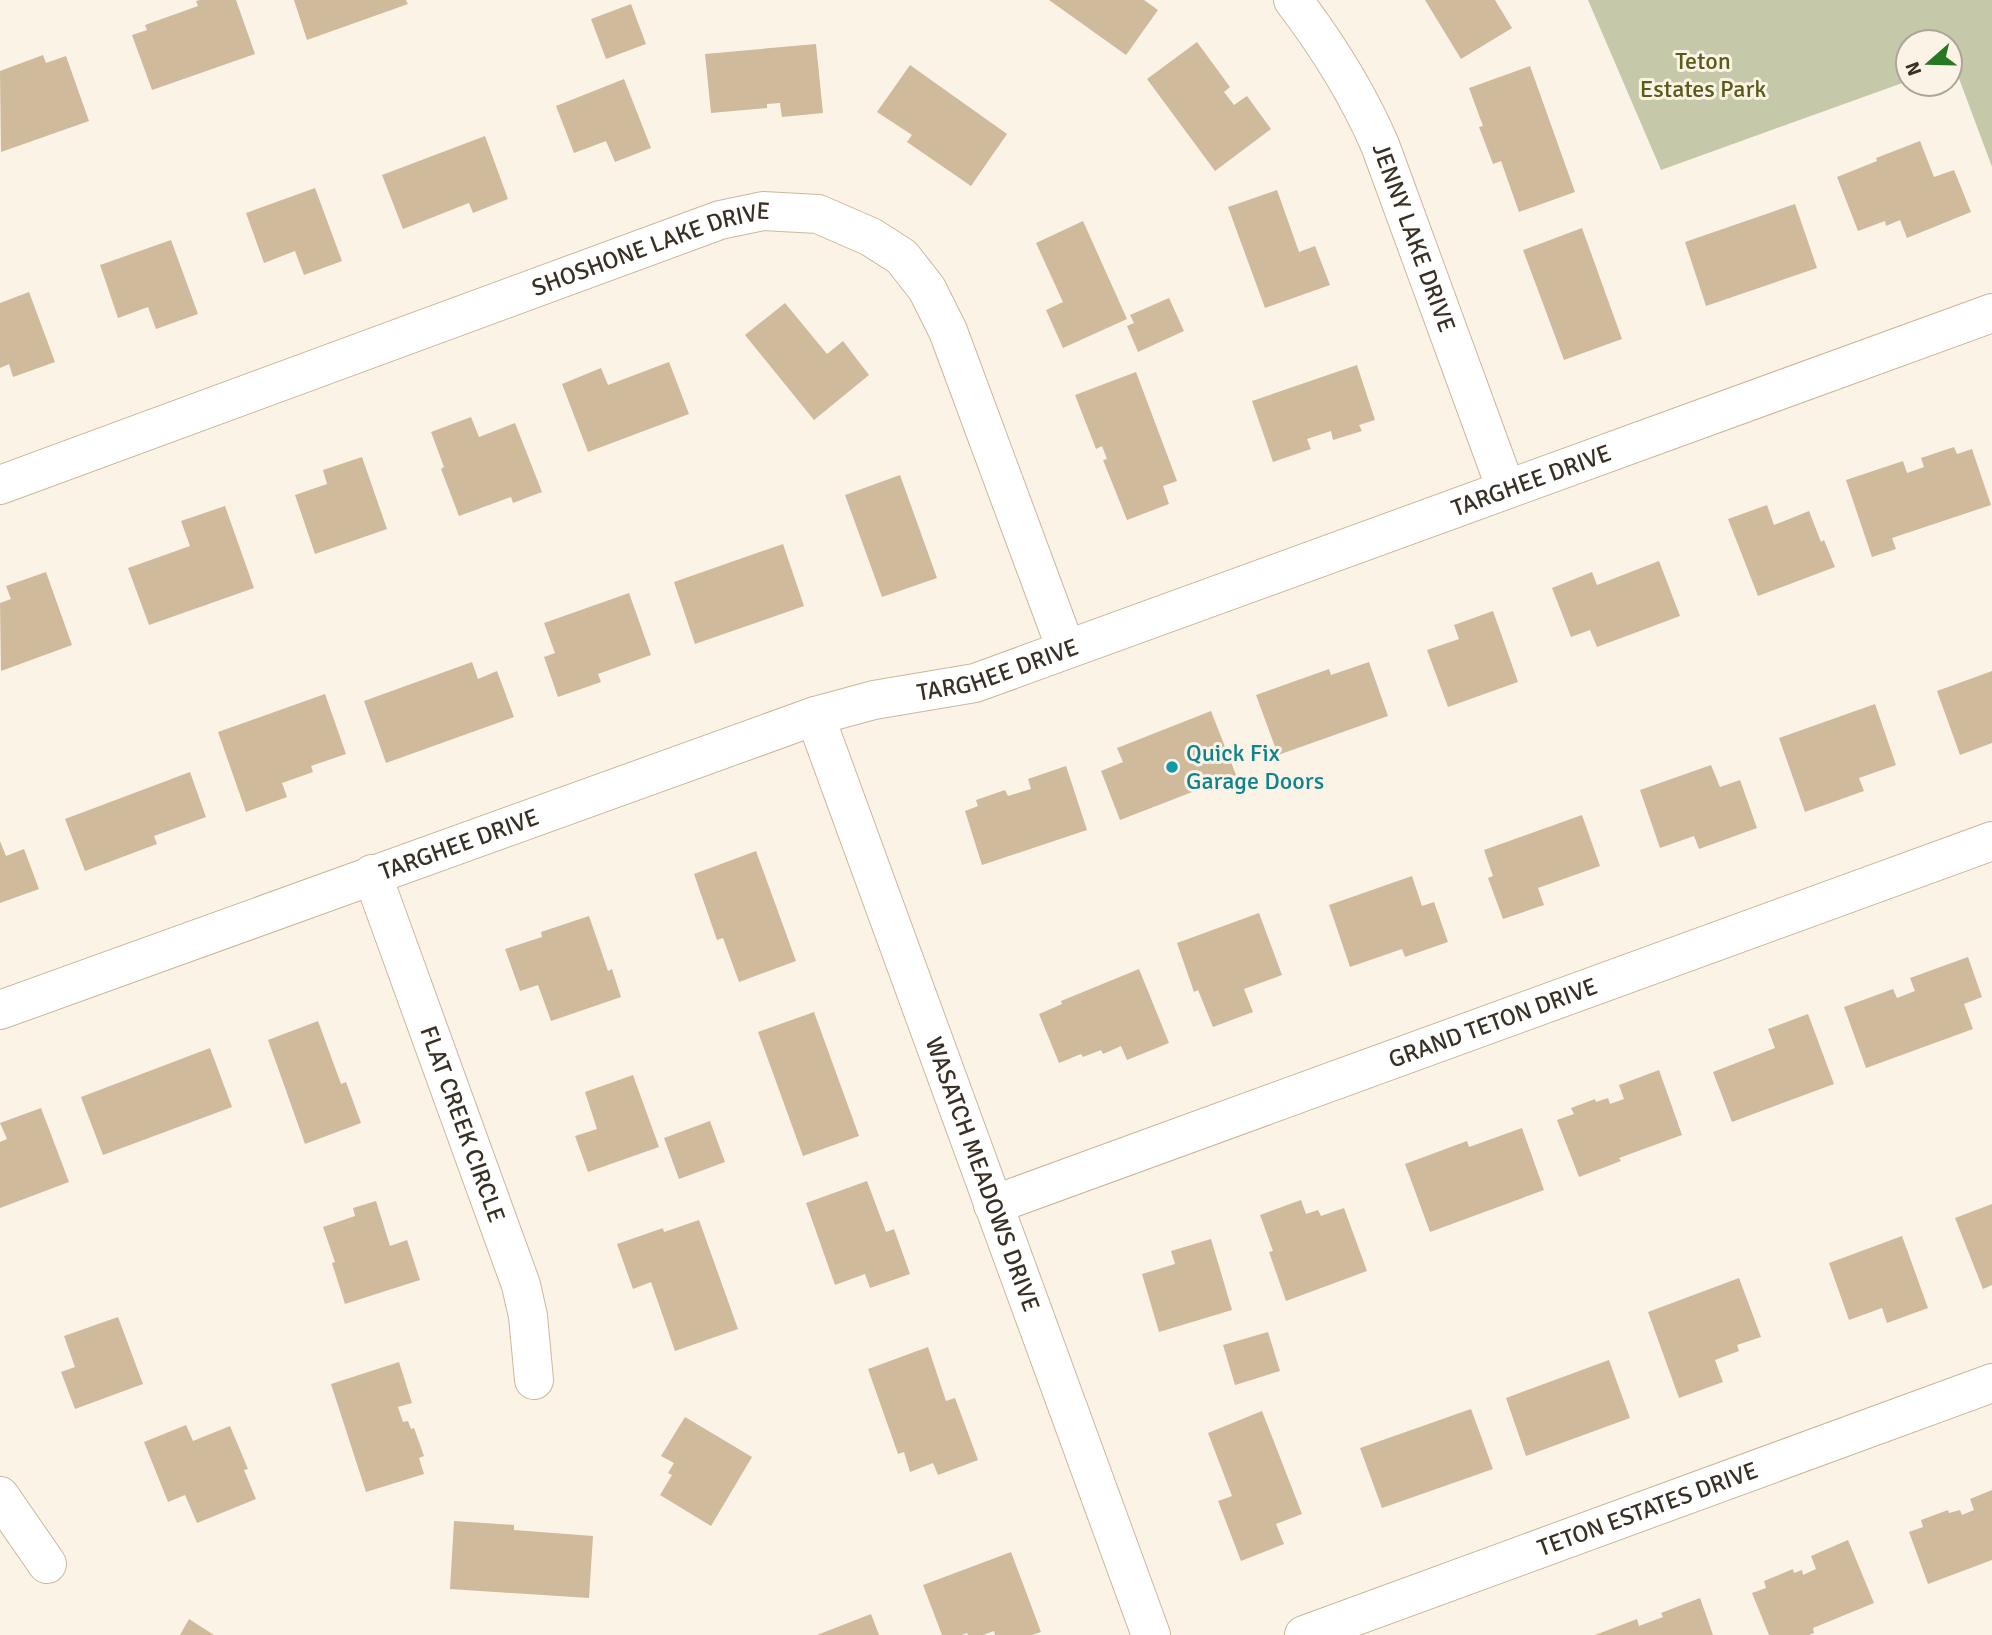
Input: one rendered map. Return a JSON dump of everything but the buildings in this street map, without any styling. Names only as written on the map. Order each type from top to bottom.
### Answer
[{"type":"street","name":"JENNY LAKE DRIVE","points":[[1293,0],[1345,73],[1370,120],[1506,489]]},
{"type":"street","name":"SHOSHONE LAKE DRIVE","points":[[0,485],[720,220],[763,211],[818,214],[871,237],[902,257],[927,289],[948,331],[1066,649]]},
{"type":"street","name":"TARGHEE DRIVE","points":[[0,1010],[815,716],[874,700],[975,683],[1992,313]]},
{"type":"street","name":"WASATCH MEADOWS DRIVE","points":[[815,716],[1151,1635]]},
{"type":"street","name":"GRAND TETON DRIVE","points":[[993,1205],[1992,841]]},
{"type":"street","name":"FLAT CREEK CIRCLE","points":[[372,874],[521,1285],[528,1316],[534,1380]]},
{"type":"street","name":"TETON ESTATES DRIVE","points":[[1304,1635],[1992,1383]]},
{"type":"street","points":[[0,1496],[47,1564]]},
{"type":"green space","name":"Teton Estates Park","points":[[1588,0],[1992,0],[1992,167],[1964,92],[1964,28],[1894,28],[1894,86],[1661,170]]},
{"type":"place","name":"Quick Fix Garage Doors","points":[[1172,767]]}]
